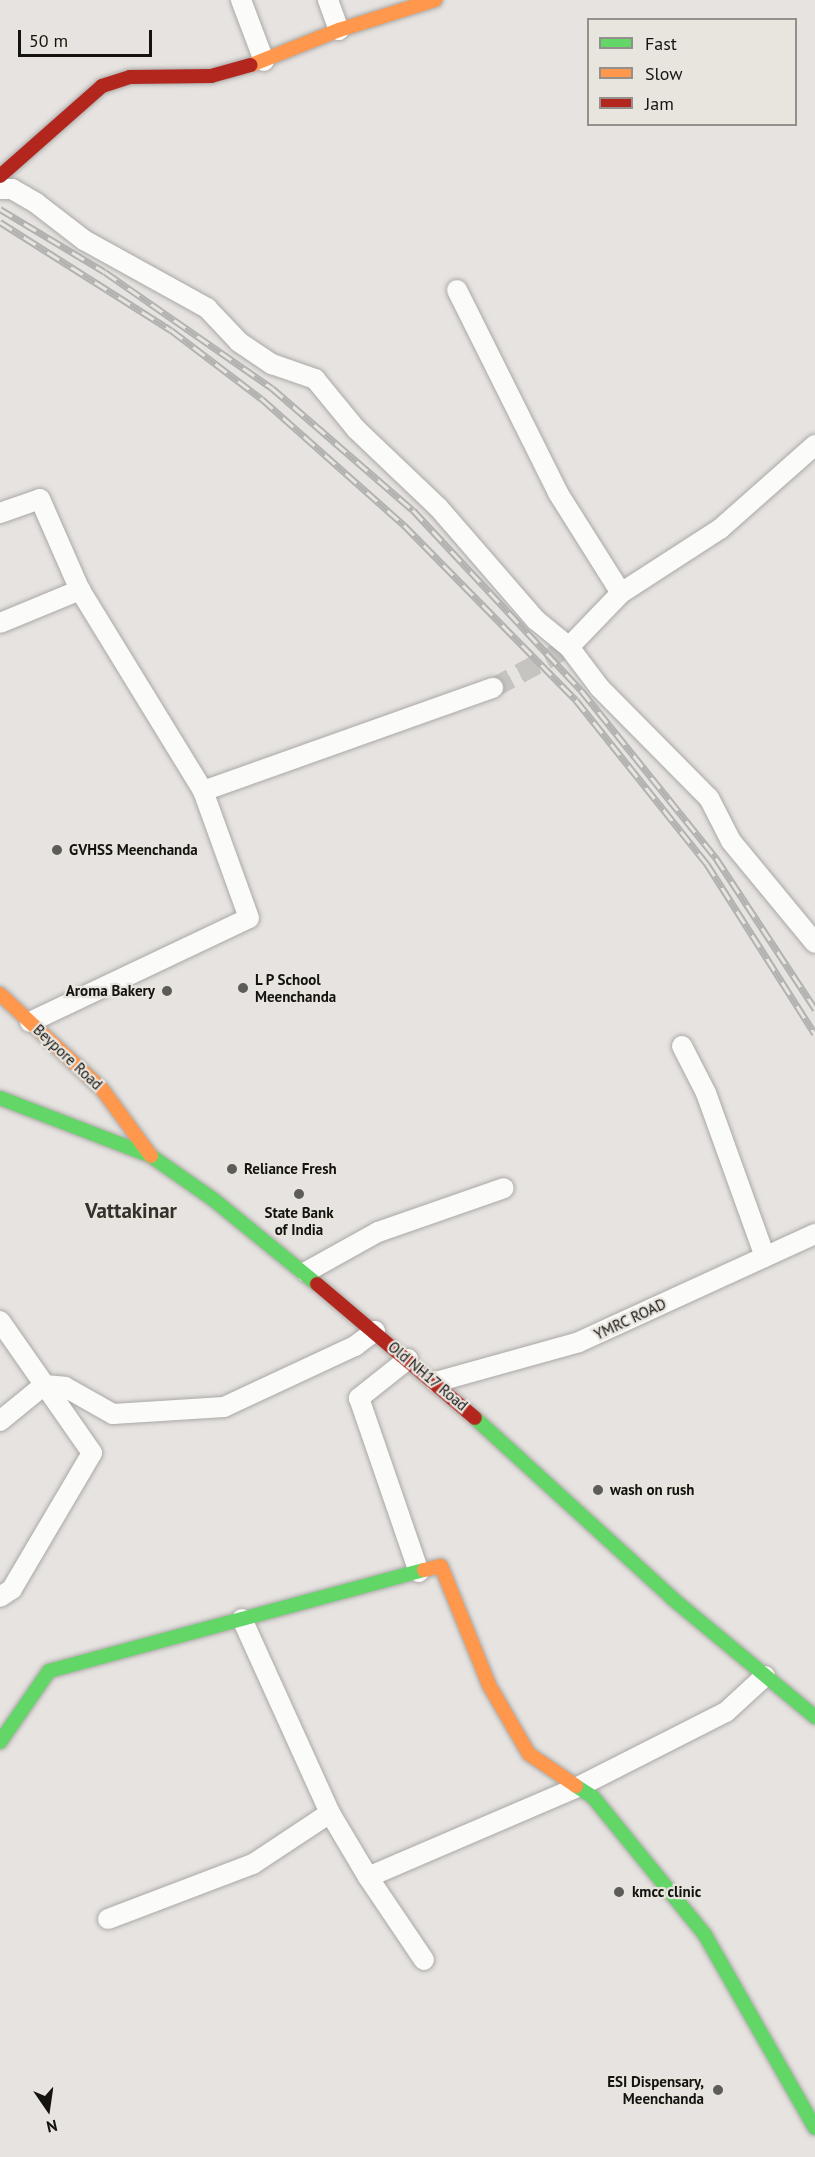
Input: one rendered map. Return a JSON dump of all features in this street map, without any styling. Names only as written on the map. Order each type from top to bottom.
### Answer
[{"type":"main road","points":[[0,176],[102,86],[130,77],[211,76],[264,61],[339,30],[435,0]]},
{"type":"main road","name":"Beypore Road","points":[[0,994],[102,1089],[151,1156]]},
{"type":"main road","name":"Old NH17 Road","points":[[0,1098],[151,1156],[306,1272],[436,1382],[673,1599],[815,1717]]},
{"type":"main road","points":[[0,1742],[49,1671],[441,1566],[489,1685],[529,1754],[593,1797],[705,1935],[815,2128]]},
{"type":"street","points":[[241,0],[264,61]]},
{"type":"street","points":[[328,0],[339,30]]},
{"type":"street","points":[[0,189],[20,194],[84,240],[207,308],[239,342],[272,364],[315,379],[356,429],[438,507],[536,620],[569,647],[600,688],[709,798],[731,841],[815,943]]},
{"type":"street","points":[[457,290],[558,493],[621,593]]},
{"type":"street","points":[[569,647],[621,593],[720,529],[815,445]]},
{"type":"street","points":[[0,513],[40,499],[80,590],[203,791],[249,918],[30,1022]]},
{"type":"street","points":[[0,623],[80,590]]},
{"type":"street","points":[[203,791],[493,688]]},
{"type":"street","points":[[682,1046],[706,1093],[765,1257]]},
{"type":"street","points":[[306,1272],[378,1232],[504,1188]]},
{"type":"street","name":"YMRC ROAD","points":[[436,1382],[579,1342],[815,1233]]},
{"type":"street","points":[[0,1321],[92,1453],[12,1588],[0,1598]]},
{"type":"street","points":[[0,1421],[44,1385],[65,1387],[114,1414],[224,1407],[355,1346],[375,1331]]},
{"type":"street","points":[[408,1359],[359,1398],[419,1572]]},
{"type":"street","points":[[242,1619],[330,1813],[368,1877],[424,1960]]},
{"type":"street","points":[[368,1877],[578,1787],[726,1712],[765,1676]]},
{"type":"street","points":[[108,1920],[253,1864],[330,1813]]},
{"type":"tunnel","points":[[493,688],[569,647]]},
{"type":"railway","points":[[0,209],[105,272],[272,388],[413,510],[581,690],[716,858],[815,1009]]},
{"type":"railway","points":[[0,222],[171,330],[262,399],[404,525],[576,700],[707,864],[815,1034]]},
{"type":"traffic: fast","points":[[0,1098],[151,1156],[214,1200],[317,1284]]},
{"type":"traffic: fast","points":[[475,1418],[673,1599],[815,1717]]},
{"type":"traffic: fast","points":[[0,1742],[49,1671],[424,1570]]},
{"type":"traffic: fast","points":[[576,1786],[593,1797],[705,1935],[815,2128]]},
{"type":"traffic: slow","points":[[251,65],[339,30],[435,0]]},
{"type":"traffic: slow","points":[[0,994],[102,1089],[151,1156]]},
{"type":"traffic: slow","points":[[424,1570],[441,1566],[489,1685],[529,1754],[576,1786]]},
{"type":"traffic: jam","points":[[0,176],[102,86],[130,77],[211,76],[251,65]]},
{"type":"traffic: jam","points":[[317,1284],[475,1418]]},
{"type":"place","name":"GVHSS Meenchanda","points":[[57,850]]},
{"type":"place","name":"L P School Meenchanda","points":[[243,988]]},
{"type":"place","name":"Aroma Bakery","points":[[167,991]]},
{"type":"place","name":"Reliance Fresh","points":[[232,1169]]},
{"type":"place","name":"State Bank of India","points":[[299,1194]]},
{"type":"place","name":"wash on rush","points":[[598,1490]]},
{"type":"place","name":"kmcc clinic","points":[[619,1892]]},
{"type":"place","name":"ESI Dispensary, Meenchanda","points":[[718,2090]]},
{"type":"district","name":"Vattakinar","points":[[131,1211]]}]
